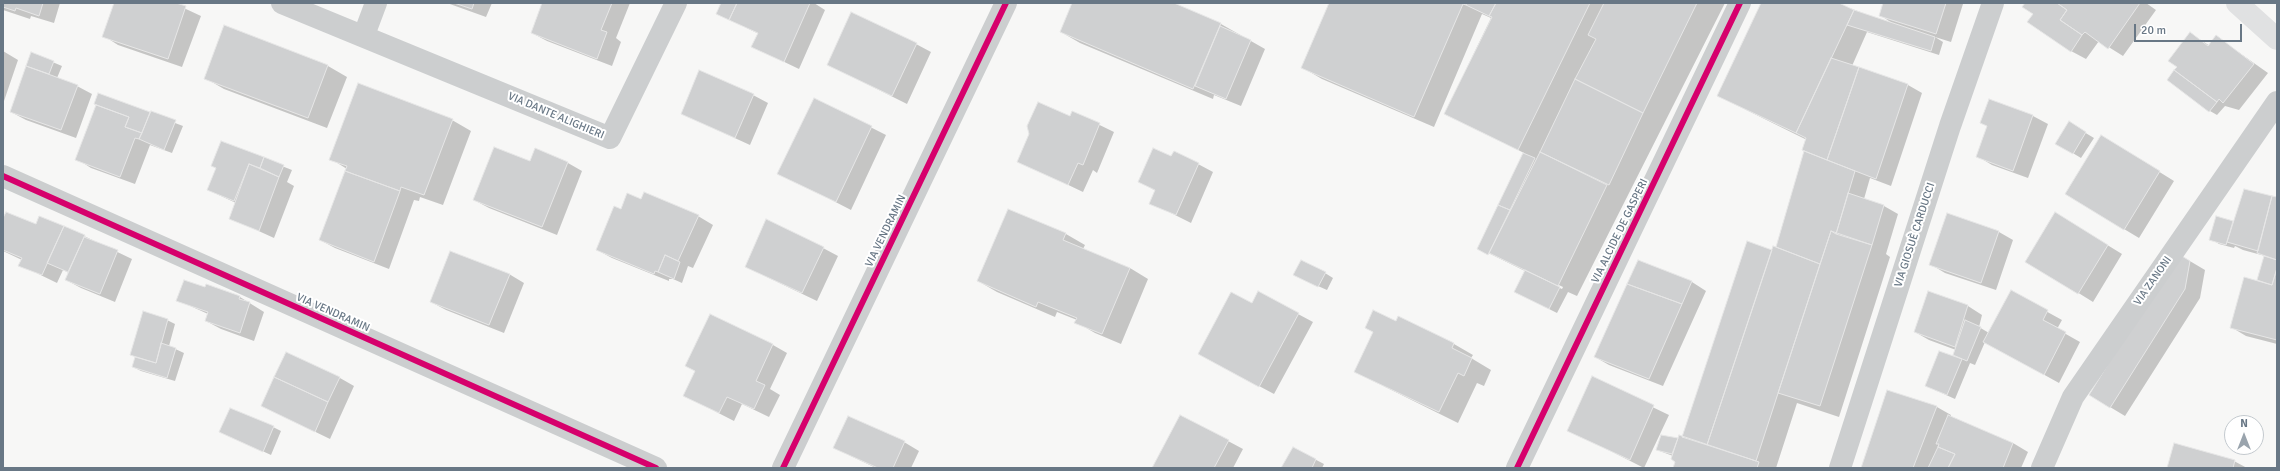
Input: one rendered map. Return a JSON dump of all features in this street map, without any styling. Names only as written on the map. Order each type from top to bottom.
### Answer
[{"type":"main road","points":[[2236,3],[2277,39]]},
{"type":"street","name":"VIA DANTE ALIGHIERI","points":[[282,3],[364,35],[610,138],[676,3]]},
{"type":"street","points":[[364,35],[376,3]]},
{"type":"street","name":"VIA VENDRAMIN","points":[[783,468],[1005,3]]},
{"type":"street","name":"VIA ALCIDE DE GASPERI","points":[[1517,468],[1740,3]]},
{"type":"street","name":"VIA GIOSUÈ CARDUCCI","points":[[1840,468],[1948,133],[1993,3]]},
{"type":"street","name":"VIA ZANONI","points":[[2042,468],[2073,397],[2277,102]]},
{"type":"street","name":"VIA VENDRAMIN","points":[[3,176],[656,468]]},
{"type":"building","points":[[3,3],[43,3],[39,16],[16,8],[15,11],[3,7]]},
{"type":"building","points":[[114,3],[176,3],[186,6],[168,59],[102,37]]},
{"type":"building","points":[[454,3],[474,3],[472,9]]},
{"type":"building","points":[[542,3],[612,3],[601,30],[607,32],[597,59],[531,33]]},
{"type":"building","points":[[721,3],[737,3],[729,20],[716,14]]},
{"type":"building","points":[[737,3],[810,3],[784,62],[751,47],[758,33],[729,20]]},
{"type":"building","points":[[1072,3],[1174,3],[1221,23],[1193,89],[1060,32]]},
{"type":"building","points":[[1329,3],[1467,3],[1466,5],[1463,4],[1414,117],[1301,68]]},
{"type":"building","points":[[1467,3],[1496,3],[1489,16],[1466,5]]},
{"type":"building","points":[[1496,3],[1590,3],[1518,150],[1444,114],[1492,17],[1489,16]]},
{"type":"building","points":[[1604,3],[1697,3],[1643,113],[1575,79],[1596,39],[1588,35]]},
{"type":"building","points":[[1761,3],[1839,3],[1854,10],[1796,133],[1717,96]]},
{"type":"building","points":[[1883,3],[1946,3],[1936,34],[1879,16]]},
{"type":"building","points":[[2025,3],[2057,3],[2067,10],[2060,20],[2082,35],[2071,52],[2027,22],[2033,14],[2022,7]]},
{"type":"building","points":[[2057,3],[2140,3],[2108,49],[2085,32],[2082,35],[2060,20],[2067,10]]},
{"type":"building","points":[[1854,10],[1935,37],[1931,51],[1847,25]]},
{"type":"building","points":[[851,12],[917,43],[892,96],[827,65]]},
{"type":"building","points":[[224,25],[328,65],[308,118],[204,79]]},
{"type":"building","points":[[1220,26],[1251,40],[1226,99],[1195,86]]},
{"type":"building","points":[[2190,32],[2208,46],[2216,35],[2254,64],[2223,103],[2219,99],[2217,102],[2174,70],[2177,67],[2168,61]]},
{"type":"building","points":[[31,52],[54,61],[49,74],[26,66]]},
{"type":"building","points":[[1831,58],[1859,67],[1827,160],[1802,150],[1806,138],[1796,133]]},
{"type":"building","points":[[26,66],[78,85],[61,130],[10,112]]},
{"type":"building","points":[[1859,67],[1908,84],[1876,179],[1827,160]]},
{"type":"building","points":[[699,70],[754,94],[735,138],[681,114]]},
{"type":"building","points":[[2174,70],[2217,102],[2209,112],[2167,80]]},
{"type":"building","points":[[1575,79],[1643,113],[1609,185],[1540,152]]},
{"type":"building","points":[[358,83],[453,119],[424,195],[401,187],[400,191],[345,171],[347,166],[329,160]]},
{"type":"building","points":[[98,93],[150,112],[142,133],[125,127],[129,117],[94,104]]},
{"type":"building","points":[[814,98],[872,126],[836,202],[777,174]]},
{"type":"building","points":[[1989,99],[2033,115],[2013,171],[1976,157],[1987,126],[1980,123]]},
{"type":"building","points":[[1038,102],[1070,116],[1072,111],[1100,123],[1083,165],[1078,163],[1068,185],[1017,162],[1029,134],[1027,126]]},
{"type":"building","points":[[96,105],[129,117],[125,127],[142,133],[139,139],[135,138],[120,177],[75,160]]},
{"type":"building","points":[[151,111],[176,120],[164,150],[139,139]]},
{"type":"building","points":[[2069,121],[2086,132],[2073,154],[2055,144]]},
{"type":"building","points":[[2101,135],[2160,171],[2124,230],[2065,194]]},
{"type":"building","points":[[221,141],[264,157],[260,168],[249,164],[234,201],[207,190],[216,168],[211,166]]},
{"type":"building","points":[[494,147],[530,161],[535,148],[568,162],[542,227],[473,200]]},
{"type":"building","points":[[1153,148],[1171,156],[1174,151],[1199,163],[1176,215],[1149,204],[1155,190],[1138,182]]},
{"type":"building","points":[[1804,151],[1855,171],[1836,234],[1831,231],[1820,264],[1776,247]]},
{"type":"building","points":[[1540,152],[1607,185],[1558,286],[1489,253]]},
{"type":"building","points":[[1523,153],[1535,158],[1510,210],[1498,205]]},
{"type":"building","points":[[264,157],[284,165],[279,177],[260,168]]},
{"type":"building","points":[[249,164],[279,177],[259,231],[229,219]]},
{"type":"building","points":[[345,171],[400,191],[374,262],[319,240]]},
{"type":"building","points":[[2244,189],[2272,196],[2258,251],[2227,242]]},
{"type":"building","points":[[644,192],[699,215],[678,261],[665,255],[658,272],[655,271],[654,274],[596,250],[614,206],[621,209],[627,193],[641,199]]},
{"type":"building","points":[[1848,193],[1884,205],[1872,245],[1836,234]]},
{"type":"building","points":[[2272,196],[2277,197],[2277,260],[2257,253]]},
{"type":"building","points":[[1498,205],[1510,210],[1488,255],[1477,249]]},
{"type":"building","points":[[1008,209],[1066,233],[1063,240],[1130,268],[1102,334],[1074,323],[1077,318],[1038,302],[1036,307],[977,281]]},
{"type":"building","points":[[6,212],[36,224],[39,216],[64,226],[42,275],[18,266],[22,258],[3,250],[3,218]]},
{"type":"building","points":[[2055,212],[2108,245],[2078,294],[2025,262]]},
{"type":"building","points":[[1947,213],[1999,231],[1981,283],[1929,265]]},
{"type":"building","points":[[2216,216],[2233,221],[2226,245],[2209,240]]},
{"type":"building","points":[[766,219],[824,247],[802,293],[745,267]]},
{"type":"building","points":[[64,226],[85,235],[68,272],[47,263]]},
{"type":"building","points":[[1831,231],[1872,245],[1820,406],[1778,393]]},
{"type":"building","points":[[84,237],[118,250],[100,294],[65,280]]},
{"type":"building","points":[[1747,241],[1772,250],[1707,445],[1682,437]]},
{"type":"building","points":[[1773,246],[1820,264],[1756,461],[1707,445]]},
{"type":"building","points":[[450,251],[510,274],[489,325],[430,302]]},
{"type":"building","points":[[2177,253],[2190,261],[2185,289],[2110,408],[2089,395]]},
{"type":"building","points":[[665,255],[680,262],[674,279],[658,272]]},
{"type":"building","points":[[2264,256],[2277,260],[2277,268],[2272,285],[2257,280]]},
{"type":"building","points":[[1301,260],[1326,272],[1318,287],[1293,275]]},
{"type":"building","points":[[1638,260],[1692,281],[1682,304],[1627,284]]},
{"type":"building","points":[[2277,268],[2277,340],[2230,328],[2244,277],[2272,285]]},
{"type":"building","points":[[1525,270],[1560,287],[1549,309],[1514,292]]},
{"type":"building","points":[[184,280],[205,287],[206,284],[240,296],[239,299],[250,302],[240,333],[205,321],[208,312],[176,301]]},
{"type":"building","points":[[1627,284],[1682,304],[1649,379],[1594,357]]},
{"type":"building","points":[[2011,290],[2048,310],[2043,320],[2066,332],[2044,375],[1983,342]]},
{"type":"building","points":[[1258,291],[1299,313],[1259,387],[1198,354],[1231,292],[1252,303]]},
{"type":"building","points":[[1928,291],[1968,305],[1955,347],[1914,332]]},
{"type":"building","points":[[1373,310],[1396,321],[1398,316],[1454,343],[1452,348],[1472,358],[1464,376],[1458,373],[1439,412],[1354,372],[1373,332],[1365,328]]},
{"type":"building","points":[[143,311],[168,319],[156,363],[130,355]]},
{"type":"building","points":[[710,314],[773,344],[756,381],[765,385],[754,409],[727,397],[719,413],[683,396],[695,371],[685,366]]},
{"type":"building","points":[[1965,320],[1981,327],[1967,361],[1953,355]]},
{"type":"building","points":[[161,343],[176,348],[167,378],[132,367],[135,357],[156,363]]},
{"type":"building","points":[[1939,351],[1962,359],[1947,395],[1925,386]]},
{"type":"building","points":[[286,352],[340,377],[328,402],[274,377]]},
{"type":"building","points":[[1592,376],[1654,405],[1630,460],[1567,431]]},
{"type":"building","points":[[274,377],[328,402],[315,432],[261,406]]},
{"type":"building","points":[[1887,390],[1937,406],[1913,468],[1861,468]]},
{"type":"building","points":[[230,408],[274,426],[263,452],[219,432]]},
{"type":"building","points":[[1180,415],[1229,440],[1214,468],[1152,468]]},
{"type":"building","points":[[1948,415],[2013,443],[2003,468],[1948,468],[1955,454],[1938,447],[1939,444],[1936,444]]},
{"type":"building","points":[[848,416],[905,441],[893,468],[878,468],[833,448]]},
{"type":"building","points":[[1661,435],[1678,438],[1672,454],[1656,450]]},
{"type":"building","points":[[1679,435],[1759,462],[1757,468],[1673,468],[1675,462],[1671,459]]},
{"type":"building","points":[[2174,443],[2235,460],[2233,468],[2167,468]]},
{"type":"building","points":[[1293,447],[1316,459],[1312,468],[1281,468]]},
{"type":"building","points":[[1938,447],[1955,454],[1948,468],[1928,468]]},
{"type":"cycle path","points":[[783,468],[1006,3]]},
{"type":"cycle path","points":[[1517,468],[1740,3]]},
{"type":"cycle path","points":[[3,176],[656,468]]}]
